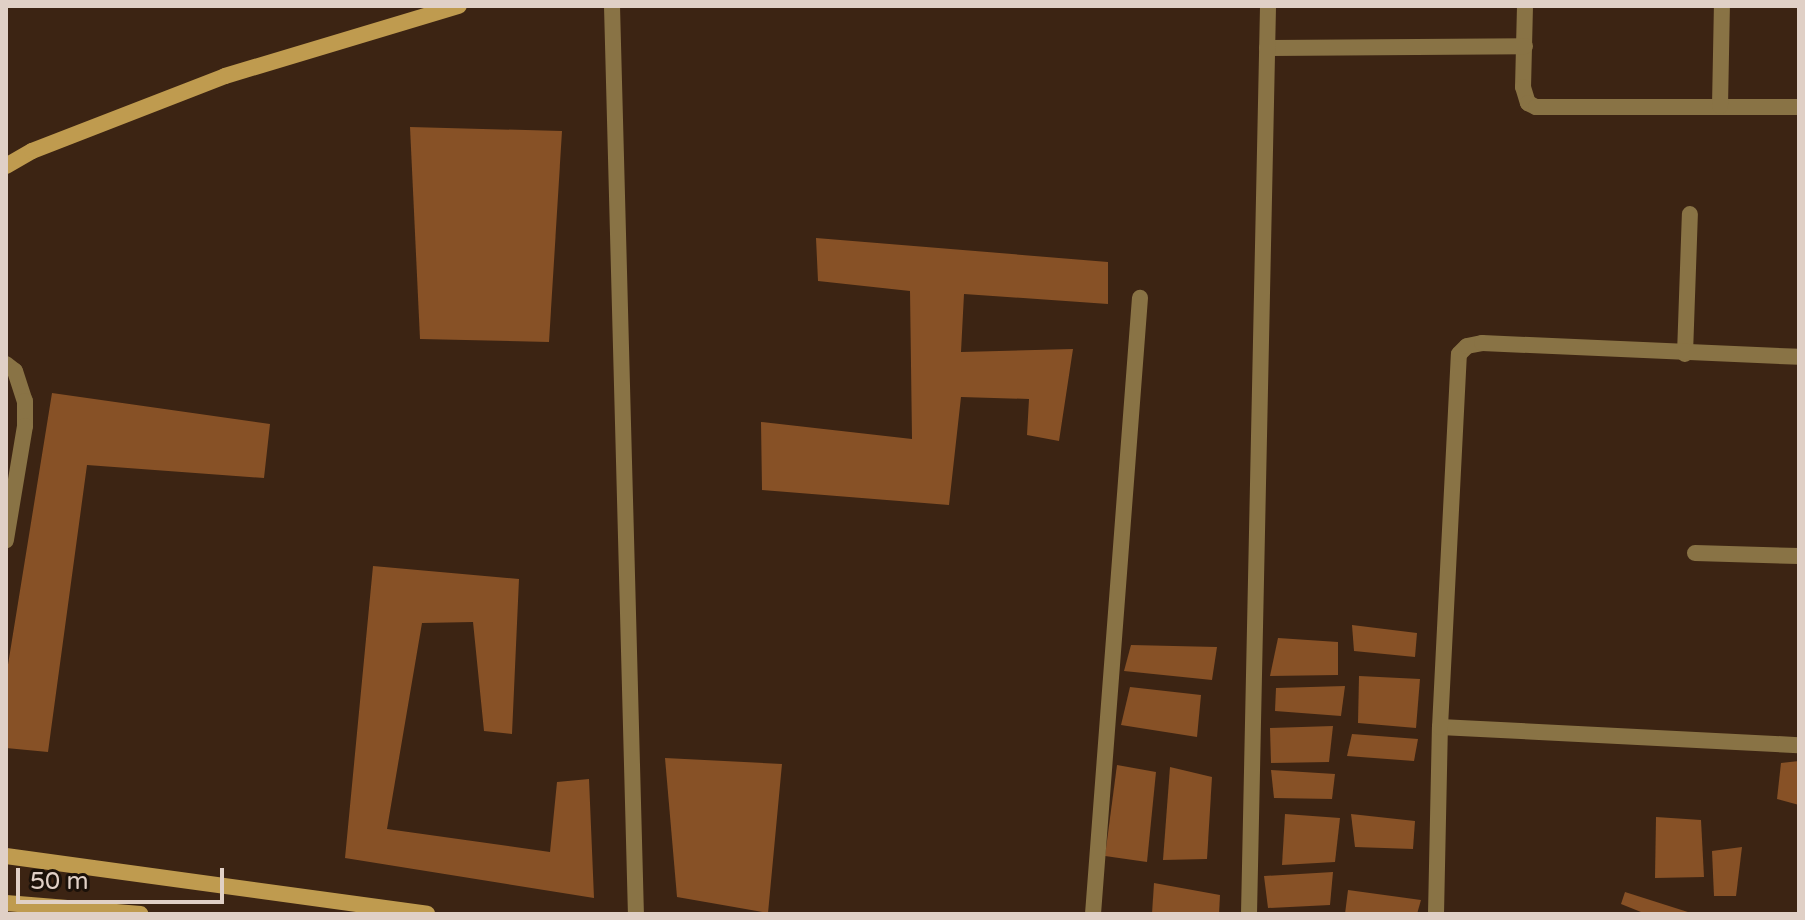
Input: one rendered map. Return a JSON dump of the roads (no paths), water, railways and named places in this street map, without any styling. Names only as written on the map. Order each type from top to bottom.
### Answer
[{"type":"main road","points":[[6,166],[32,151],[225,76],[459,6]]},
{"type":"main road","points":[[6,856],[427,914]]},
{"type":"main road","points":[[6,903],[141,914]]},
{"type":"street","points":[[612,6],[636,914]]},
{"type":"street","points":[[1249,914],[1268,6]]},
{"type":"street","points":[[1525,6],[1524,96],[1536,107],[1799,107]]},
{"type":"street","points":[[1720,106],[1722,6]]},
{"type":"street","points":[[1267,48],[1525,46]]},
{"type":"street","points":[[1685,354],[1690,214]]},
{"type":"street","points":[[1093,914],[1140,298]]},
{"type":"street","points":[[1436,914],[1440,727],[1459,354],[1467,346],[1482,343],[1799,357]]},
{"type":"street","points":[[6,364],[15,371],[22,384],[25,426],[6,540]]},
{"type":"street","points":[[1695,553],[1799,556]]},
{"type":"street","points":[[1440,727],[1799,745]]}]
